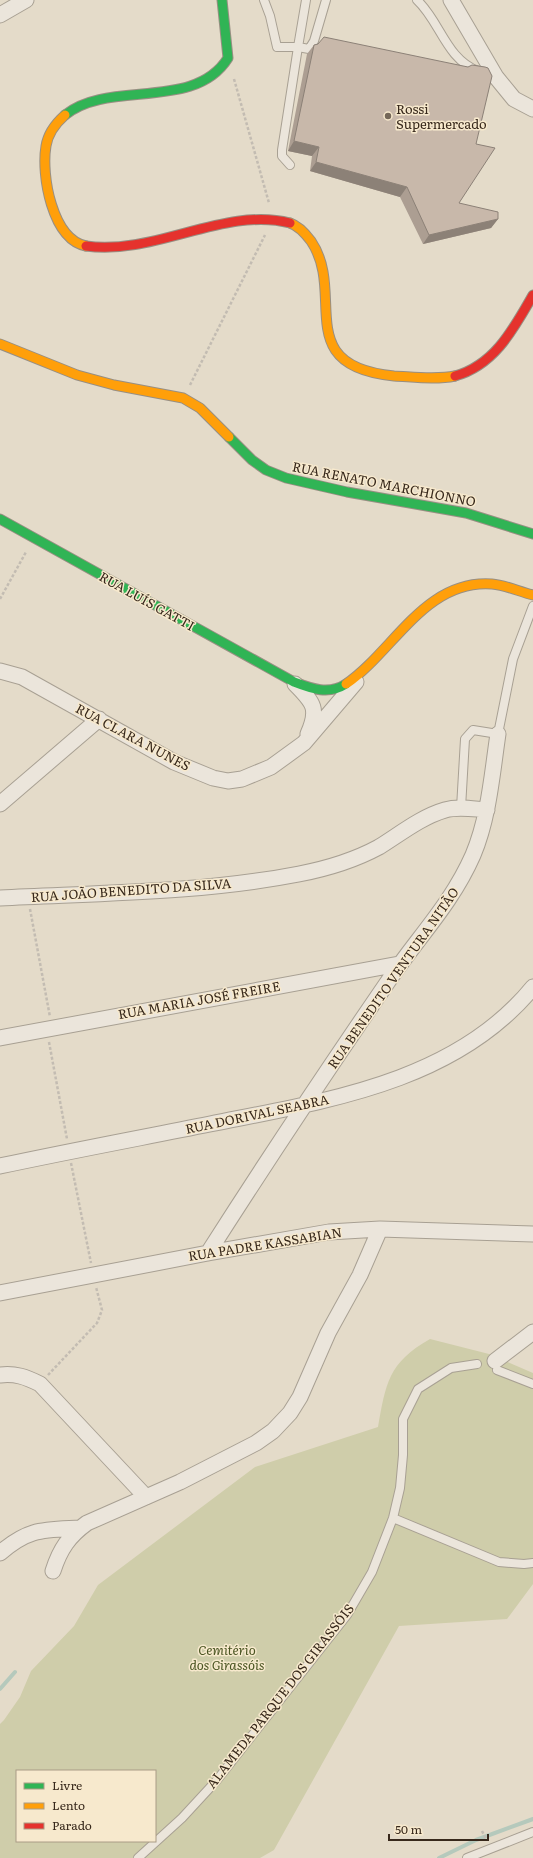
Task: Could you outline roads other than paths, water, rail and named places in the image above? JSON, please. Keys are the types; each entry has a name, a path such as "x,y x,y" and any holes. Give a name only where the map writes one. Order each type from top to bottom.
{"street":[{"path":"0,15 26,0"},
{"path":"222,0 228,58 220,70 209,79 182,87 95,101 71,111 59,121 52,130 46,144 46,180 53,208 60,226 67,236 76,242 91,247 137,245 239,222 273,218 293,224 304,231 315,243 321,257 325,279 328,336 336,350 351,364 364,371 397,376 450,377 470,371 484,362 496,351 514,328 533,295"},
{"path":"451,0 496,77 514,99 533,109"},
{"name":"RUA RENATO MARCHIONNO","path":"0,344 77,375 114,385 184,398 200,408 252,460 266,470 286,478 347,492 466,513 533,533"},
{"name":"RUA LUÍS GATTI","path":"0,520 294,682 314,690 332,690 341,687 369,666 413,617 434,601 454,590 491,584 533,596"},
{"name":"RUA CLARA NUNES","path":"0,671 22,677 174,762 213,778 228,781 242,779 270,767 304,743 369,666"},
{"name":"RUA LUÍS GATTI","path":"294,682 309,698 314,709 312,726 304,743"},
{"path":"0,804 99,720"},
{"name":"RUA BENEDITO VENTURA NITÃO","path":"208,1253 302,1107 399,964 438,916 460,884 473,853 487,810 498,734"},
{"name":"RUA JOÃO BENEDITO DA SILVA","path":"0,898 191,888 300,874 347,861 377,847 434,814 445,810 461,808 487,810"},
{"name":"RUA MARIA JOSÉ FREIRE","path":"0,1038 399,964"},
{"name":"RUA DORIVAL SEABRA","path":"0,1166 302,1107 370,1088 434,1064 480,1038 519,1004 533,987"},
{"path":"53,1571 59,1552 80,1528 109,1512 180,1482 256,1443 273,1431 290,1414 300,1397 328,1333 360,1275 380,1229"},
{"name":"RUA PADRE KASSABIAN","path":"0,1293 208,1253 330,1232 380,1229 533,1234"},
{"path":"496,1365 533,1332"},
{"path":"0,1375 9,1374 25,1376 40,1384 146,1497"},
{"path":"0,1553 22,1536 32,1532 80,1528"}],"lane":[{"path":"264,0 278,47 298,47 309,49 326,0"},
{"path":"290,165 282,156 282,150 306,0"},
{"path":"417,0 459,59 475,70 496,77"},
{"name":"RUA BENEDITO VENTURA NITÃO","path":"498,734 513,659 533,606"},
{"path":"461,808 465,739 473,730 498,734"},
{"name":"ALAMEDA PARQUE DOS GIRASSÓIS","path":"156,1842 182,1818 217,1780 347,1615 372,1572 393,1518 400,1488 403,1455 403,1419 418,1388 451,1368 477,1364"},
{"path":"496,1365 533,1384"},
{"path":"393,1518 499,1562 524,1564 533,1563"},
{"path":"467,1858 533,1832"},
{"name":"ALAMEDA PARQUE DOS GIRASSÓIS","path":"138,1858 156,1842"}],"waterway":[{"path":"0,1689 15,1672"},
{"path":"439,1858 476,1840 533,1819"}],"place":[{"name":"Rossi Supermercado","path":"388,116"}],"park label":[{"name":"Cemitério dos Girassóis","path":"227,1658"}]}
